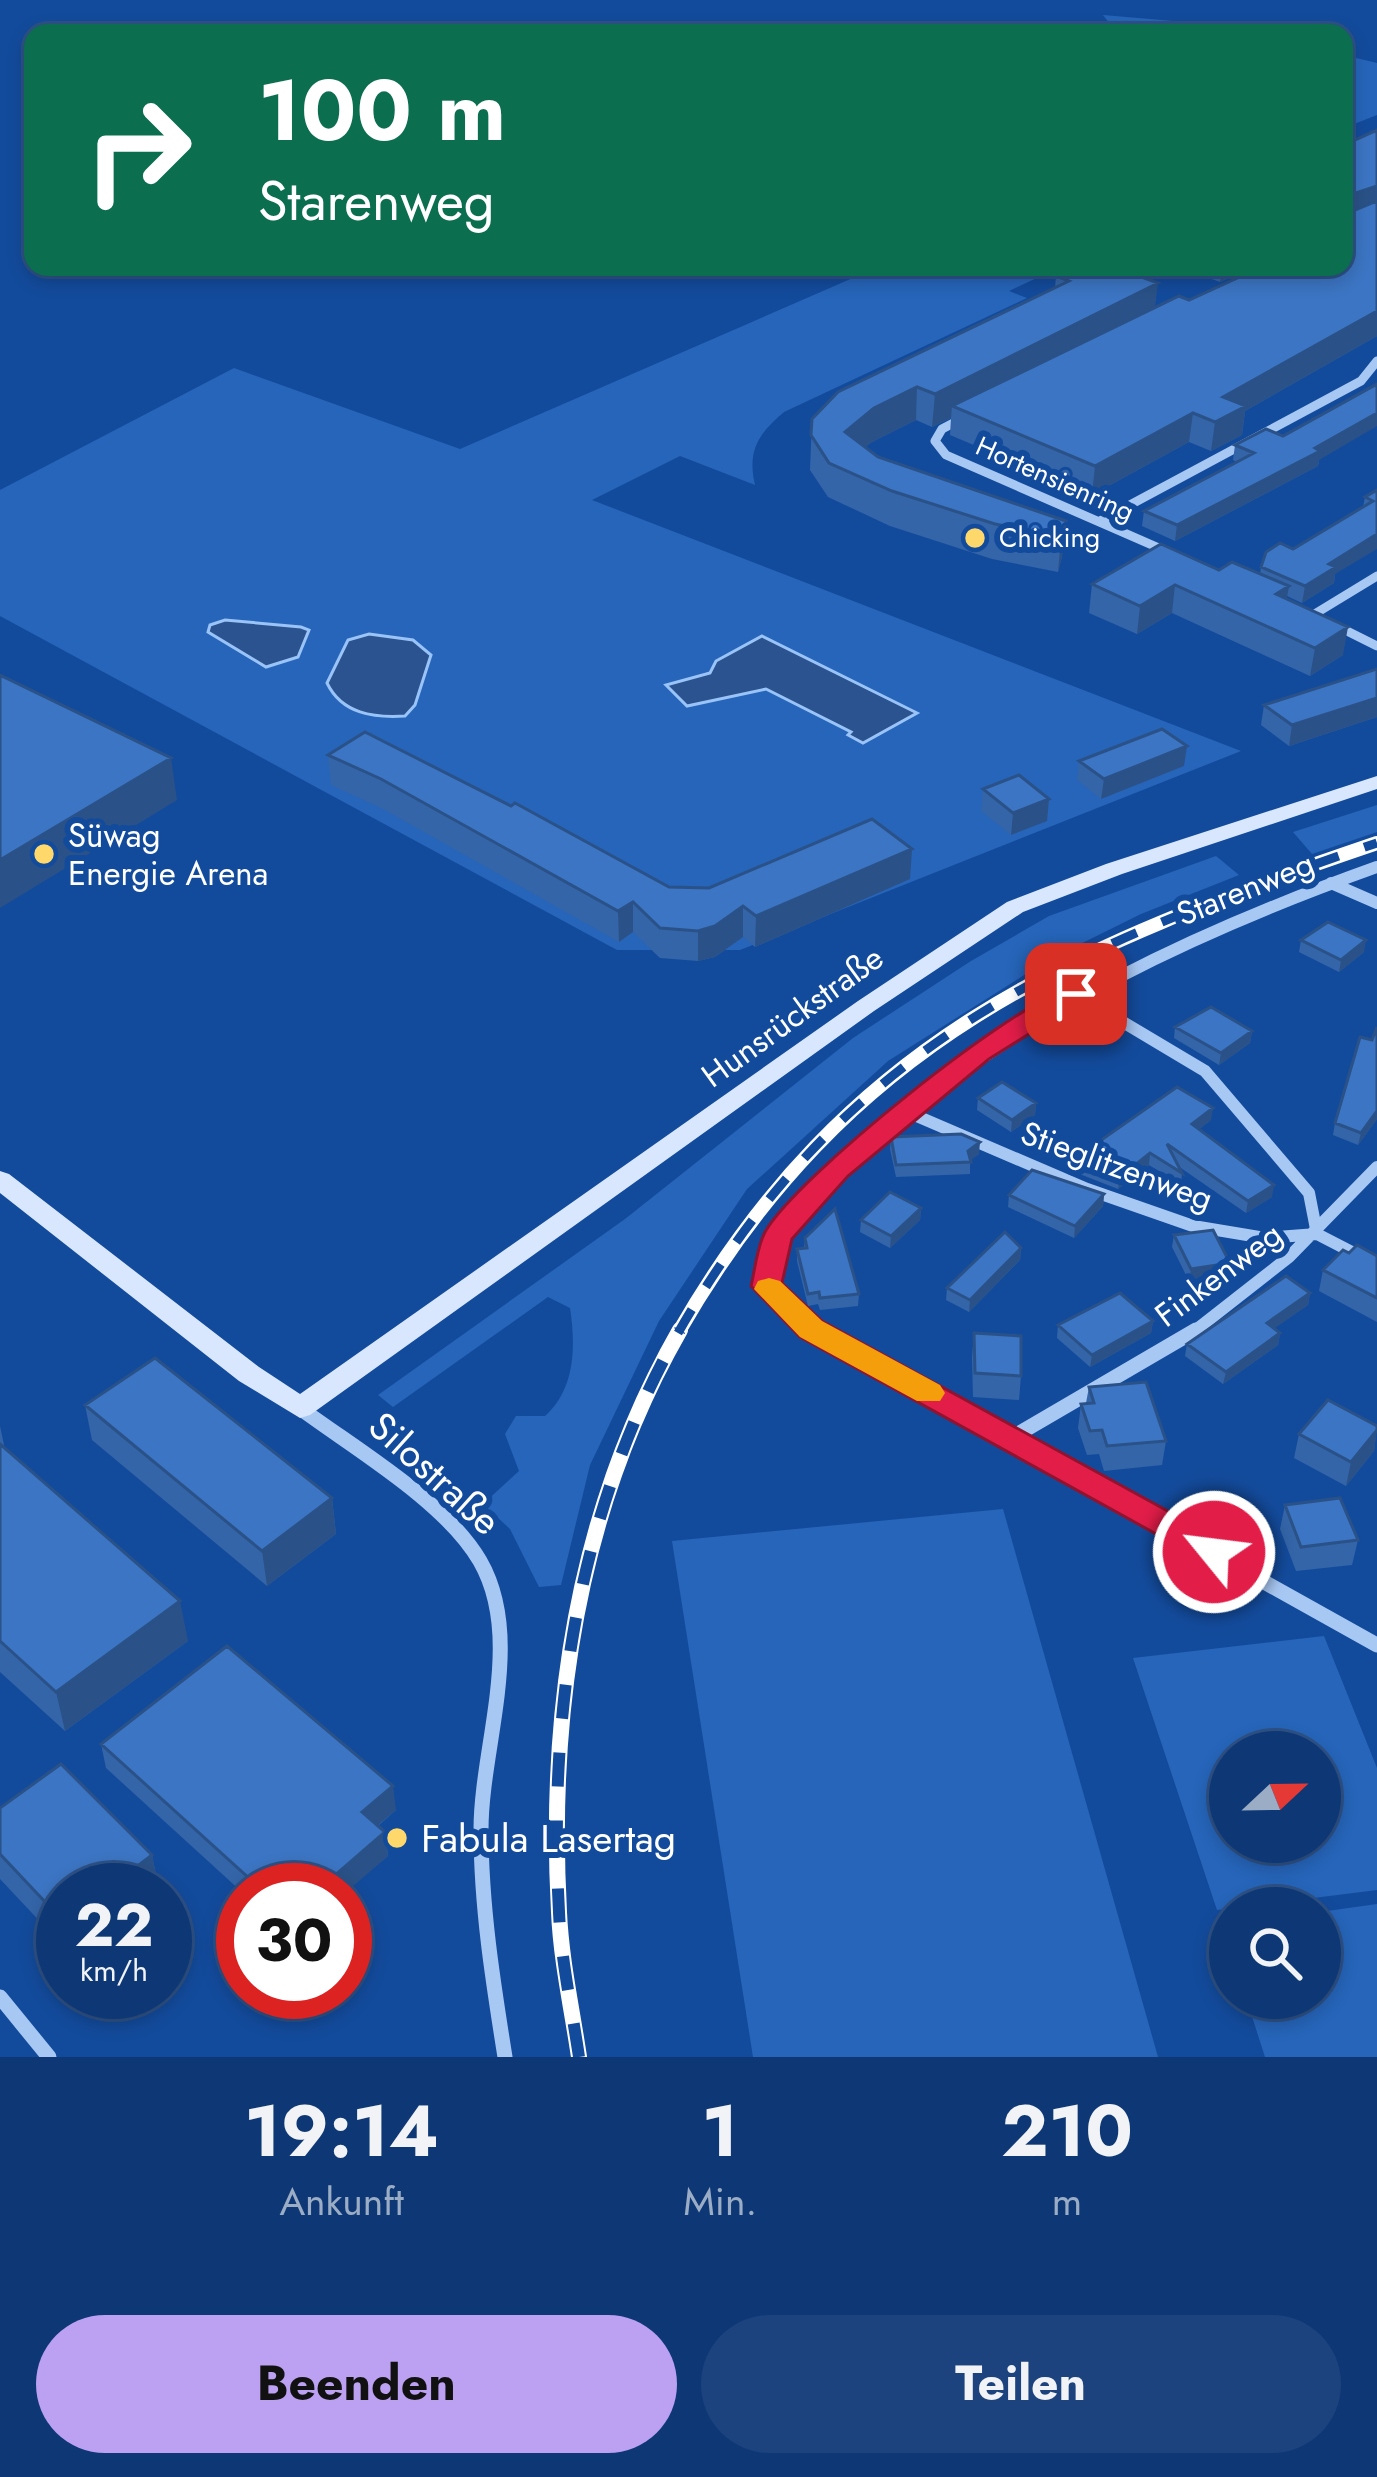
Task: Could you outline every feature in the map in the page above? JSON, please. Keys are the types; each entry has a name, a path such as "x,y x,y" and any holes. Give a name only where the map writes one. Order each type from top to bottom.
{"main road":[{"name":"Hunsrückstraße","path":"299,1408 866,1006 1015,907 1114,868 1377,782"},
{"name":"Silostraße","path":"0,1180 299,1408"}],"street":[{"path":"1100,521 1361,381 1376,363"},
{"name":"Hortensienring","path":"983,408 942,429 935,442 946,454 1174,555"},
{"path":"1313,615 1377,576"},
{"path":"1293,606 1377,646"},
{"name":"Starenweg","path":"1011,1438 811,1329 766,1286 778,1236 838,1169 980,1053 1076,994 1185,940 1377,867"},
{"path":"1331,883 1377,903"},
{"path":"1076,994 1205,1071 1309,1193 1317,1234"},
{"name":"Stieglitzenweg","path":"905,1111 1087,1189 1193,1226 1265,1238 1317,1234 1377,1265"},
{"name":"Finkenweg","path":"1011,1438 1078,1395 1192,1334 1317,1234 1377,1167"},
{"name":"Silostraße","path":"299,1408 452,1530 478,1557 490,1582 497,1614 496,1659 481,1804 488,1941 505,2057"},
{"path":"1011,1438 1377,1645"},
{"path":"0,1997 49,2057"}],"shaded area":[{"path":"1103,15 1209,24 1110,24"},
{"path":"1353,57 1377,63 1377,115 1353,124"},
{"path":"857,276 1041,276 1009,291 1027,298 784,412 757,444 752,462 755,485 680,456 592,500 1241,751 740,950 617,950 0,616 0,490 234,368 460,449"},
{"path":"225,620 309,630 298,657 266,667 208,632 210,625"},
{"path":"369,634 413,640 431,655 415,705 405,716 350,708 327,683 348,640"},
{"path":"762,636 917,713 863,743 848,735 851,732 766,689 687,706 666,685 710,673 716,661"},
{"path":"1377,805 1377,832 1312,854 1293,832"},
{"path":"1216,856 1239,875 1141,914 1048,960 888,1061 747,1189 659,1321 590,1465 561,1585 539,1587 510,1529 483,1504 519,1471 505,1434 516,1416 545,1416 568,1380 573,1352 570,1308 548,1297 393,1407 378,1395 625,1219 853,1038 971,961 1049,916"},
{"path":"1003,1509 1158,2057 753,2057 672,1541"},
{"path":"1324,1636 1377,1768 1377,1890 1341,1894 1341,1887 1209,1887 1133,1658"},
{"path":"1377,1904 1377,2057 1265,2057 1253,2019 1341,2019 1341,1909"}],"building":[{"path":"1377,130 1377,186 1353,194 1353,141"},
{"path":"1377,201 1377,311 1223,397 1246,406 1215,422 1193,413 1095,466 952,406 1179,296 1189,300 1242,276 1353,276 1353,211"},
{"path":"1056,276 1139,276 1158,283 935,394 917,387 874,408 845,432 878,457 1066,521 1061,537 995,524 892,491 829,463 811,435 812,419 838,392 1069,281"},
{"path":"1377,384 1377,413 1315,448 1320,451 1177,525 1144,511 1254,453 1235,445 1266,429 1283,436"},
{"path":"1377,490 1377,534 1329,564 1336,567 1305,586 1261,567 1266,552 1280,543 1293,549 1373,501 1365,497"},
{"path":"1161,544 1219,570 1232,562 1289,586 1276,594 1348,627 1315,648 1175,585 1140,606 1092,584"},
{"path":"1377,669 1377,698 1292,725 1264,705"},
{"path":"0,675 171,758 0,860"},
{"path":"1162,729 1187,746 1104,779 1079,761"},
{"path":"365,732 511,806 515,803 669,887 709,888 872,819 912,849 756,916 743,906 715,926 698,931 660,928 633,902 618,911 381,779 328,755"},
{"path":"1019,775 1049,799 1013,813 983,789"},
{"path":"1328,922 1366,940 1341,960 1301,940"},
{"path":"1211,1007 1252,1031 1221,1053 1175,1027"},
{"path":"1377,1027 1377,1111 1361,1133 1335,1123 1360,1037 1372,1040"},
{"path":"1002,1082 1036,1103 1012,1120 978,1098"},
{"path":"1177,1087 1213,1108 1192,1124 1274,1185 1248,1201 1167,1144 1182,1173 1150,1153 1120,1177 1074,1159"},
{"path":"961,1134 980,1142 968,1151 971,1162 896,1165 891,1137"},
{"path":"1032,1170 1104,1194 1075,1226 1009,1195"},
{"path":"890,1192 921,1208 891,1236 861,1220"},
{"path":"835,1209 859,1294 820,1298 819,1292 808,1294 797,1249 807,1248 805,1238"},
{"path":"1213,1230 1230,1263 1191,1269 1174,1235"},
{"path":"1005,1232 1021,1248 970,1300 947,1288"},
{"path":"1357,1245 1377,1256 1377,1298 1323,1270 1343,1250 1349,1253"},
{"path":"1286,1276 1310,1293 1267,1323 1280,1333 1226,1372 1187,1344"},
{"path":"1120,1293 1153,1321 1092,1355 1058,1325"},
{"path":"974,1333 1021,1336 1021,1376 975,1373"},
{"path":"155,1358 332,1498 262,1551 85,1405"},
{"path":"1146,1382 1166,1441 1107,1446 1102,1430 1090,1431 1081,1404 1094,1403 1089,1387"},
{"path":"1328,1400 1377,1426 1351,1462 1299,1434"},
{"path":"0,1444 180,1601 56,1692 0,1641"},
{"path":"1340,1498 1358,1540 1301,1547 1285,1505"},
{"path":"227,1646 393,1786 362,1812 385,1832 349,1863 232,1863 101,1744"},
{"path":"61,1764 152,1855 141,1863 36,1863 36,1892 0,1854 0,1808"}],"railway":[{"path":"678,1333 744,1232 815,1147 892,1076 976,1016 1065,966 1162,922 1377,843"},
{"path":"579,2057 559,1912 559,1761 566,1686 594,1539 645,1398 680,1330"}],"slow traffic":[{"path":"769,1289 811,1329 929,1393"}],"place":[{"name":"Chicking","path":"975,538"},
{"name":"Süwag Energie Arena","path":"44,854"},
{"name":"Fabula Lasertag","path":"397,1838"}],"route":[{"path":"1076,994 980,1053 838,1169 778,1236 766,1286 811,1329 1214,1552"}]}
